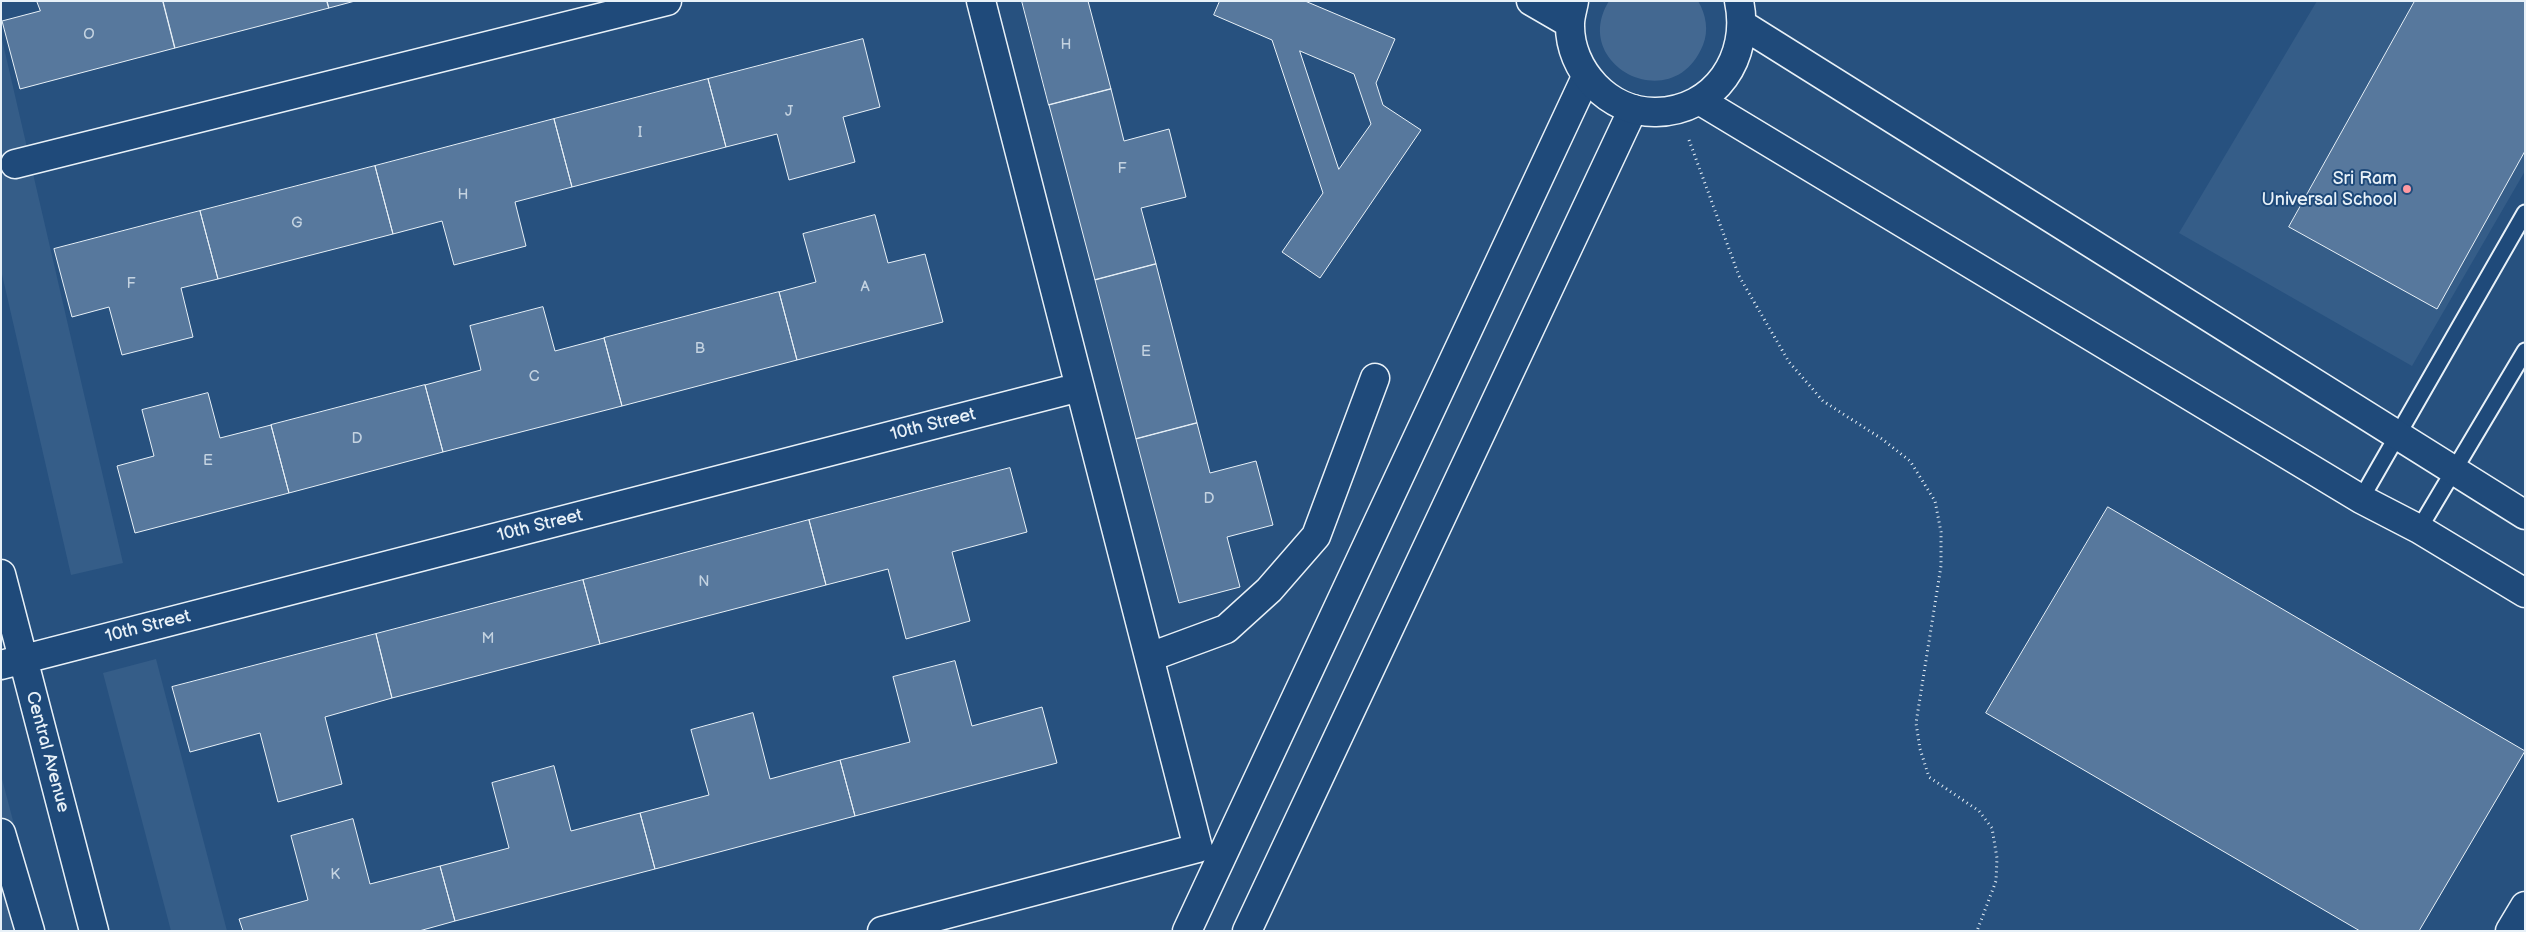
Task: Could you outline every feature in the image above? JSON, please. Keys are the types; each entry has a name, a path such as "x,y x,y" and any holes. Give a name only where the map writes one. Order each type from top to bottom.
{"street":[{"path":"15,164 667,1"},
{"path":"882,931 1198,848 981,1"},
{"path":"1531,1 1572,12 1573,51 1586,77 1607,97 1633,109 1655,112 1689,105 1723,81 1738,54 1741,13 2398,437 2525,515"},
{"path":"1187,931 1586,77"},
{"path":"1689,105 2361,499 2419,530 2525,592"},
{"path":"1247,931 1633,109"},
{"path":"1150,657 1226,629 1269,590 1316,536 1375,378"},
{"name":"10th Street","path":"12,662 1080,387"},
{"name":"Central Avenue","path":"1,574 12,662 94,931"},
{"path":"1,833 30,931"},
{"path":"2510,931 2525,906"}],"lane":[{"path":"2361,499 2525,213"},
{"path":"2419,530 2525,351"}],"path":[{"path":"1689,105 1739,276 1789,362 1823,401 1882,439 1910,461 1935,501 1941,532 1941,566 1916,722 1920,749 1929,777 1979,811 1992,828 1997,858 1996,881 1977,931"}],"shaded area":[{"path":"1609,1 1698,1 1706,23 1703,45 1689,67 1670,78 1650,80 1630,75 1613,63 1603,45 1600,24"},
{"path":"2317,1 2525,1 2525,171 2412,366 2179,233"},
{"path":"1,35 123,563 71,575 1,270"},
{"path":"156,659 227,931 171,931 103,673"},
{"path":"1,775 42,931 1,931"}],"building":[{"path":"37,1 163,1 175,48 20,89 2,21 40,11"},
{"path":"163,1 327,1 329,8 175,48"},
{"path":"327,1 355,1 329,8"},
{"path":"1022,1 1088,1 1111,89 1049,105"},
{"path":"1220,1 1305,1 1395,39 1376,83 1383,105 1421,130 1320,278 1282,252 1323,193 1272,40 1214,15","holes":["1300,51 1354,74 1371,124 1339,169"]},
{"name":"Sri Ram Universal School","path":"2415,1 2525,1 2525,151 2437,309 2289,227"},
{"path":"863,39 880,107 843,117 855,162 789,180 777,134 726,147 708,79"},
{"path":"708,79 726,147 572,187 554,119"},
{"path":"1111,89 1124,141 1169,129 1186,197 1141,208 1156,264 1095,280 1049,105"},
{"path":"554,119 572,187 515,202 526,246 454,265 442,221 393,234 375,166"},
{"path":"375,166 393,234 218,279 200,211"},
{"path":"200,211 218,279 181,288 193,337 122,355 109,307 72,317 54,249"},
{"path":"875,215 888,263 925,254 943,322 797,360 779,292 816,282 803,234"},
{"path":"1156,264 1197,423 1136,439 1095,280"},
{"path":"779,292 797,360 622,406 604,338"},
{"path":"543,307 555,351 604,338 622,406 443,452 425,385 481,370 470,326"},
{"path":"425,385 443,452 289,493 271,425"},
{"path":"208,393 220,438 271,425 289,493 135,533 117,466 154,456 142,410"},
{"path":"1197,423 1210,473 1256,461 1273,525 1227,537 1240,587 1179,603 1136,439"},
{"path":"1010,468 1027,532 952,552 970,621 906,639 888,569 826,585 809,520"},
{"path":"2108,507 2525,751 2419,931 2360,931 1986,713"},
{"path":"809,520 826,585 600,644 583,580"},
{"path":"583,580 600,644 392,698 376,634"},
{"path":"376,634 392,698 325,717 342,784 278,802 260,733 190,752 172,687"},
{"path":"955,661 972,726 1042,707 1057,763 855,816 840,760 910,742 893,677"},
{"path":"753,713 770,779 840,760 855,816 655,869 640,813 709,795 691,730"},
{"path":"554,766 571,831 640,813 655,869 455,921 440,866 509,848 492,783"},
{"path":"353,819 370,884 440,866 455,921 419,931 243,931 239,919 308,900 291,836"}],"place":[{"name":"Sri Ram Universal School","path":"2407,189"}]}
